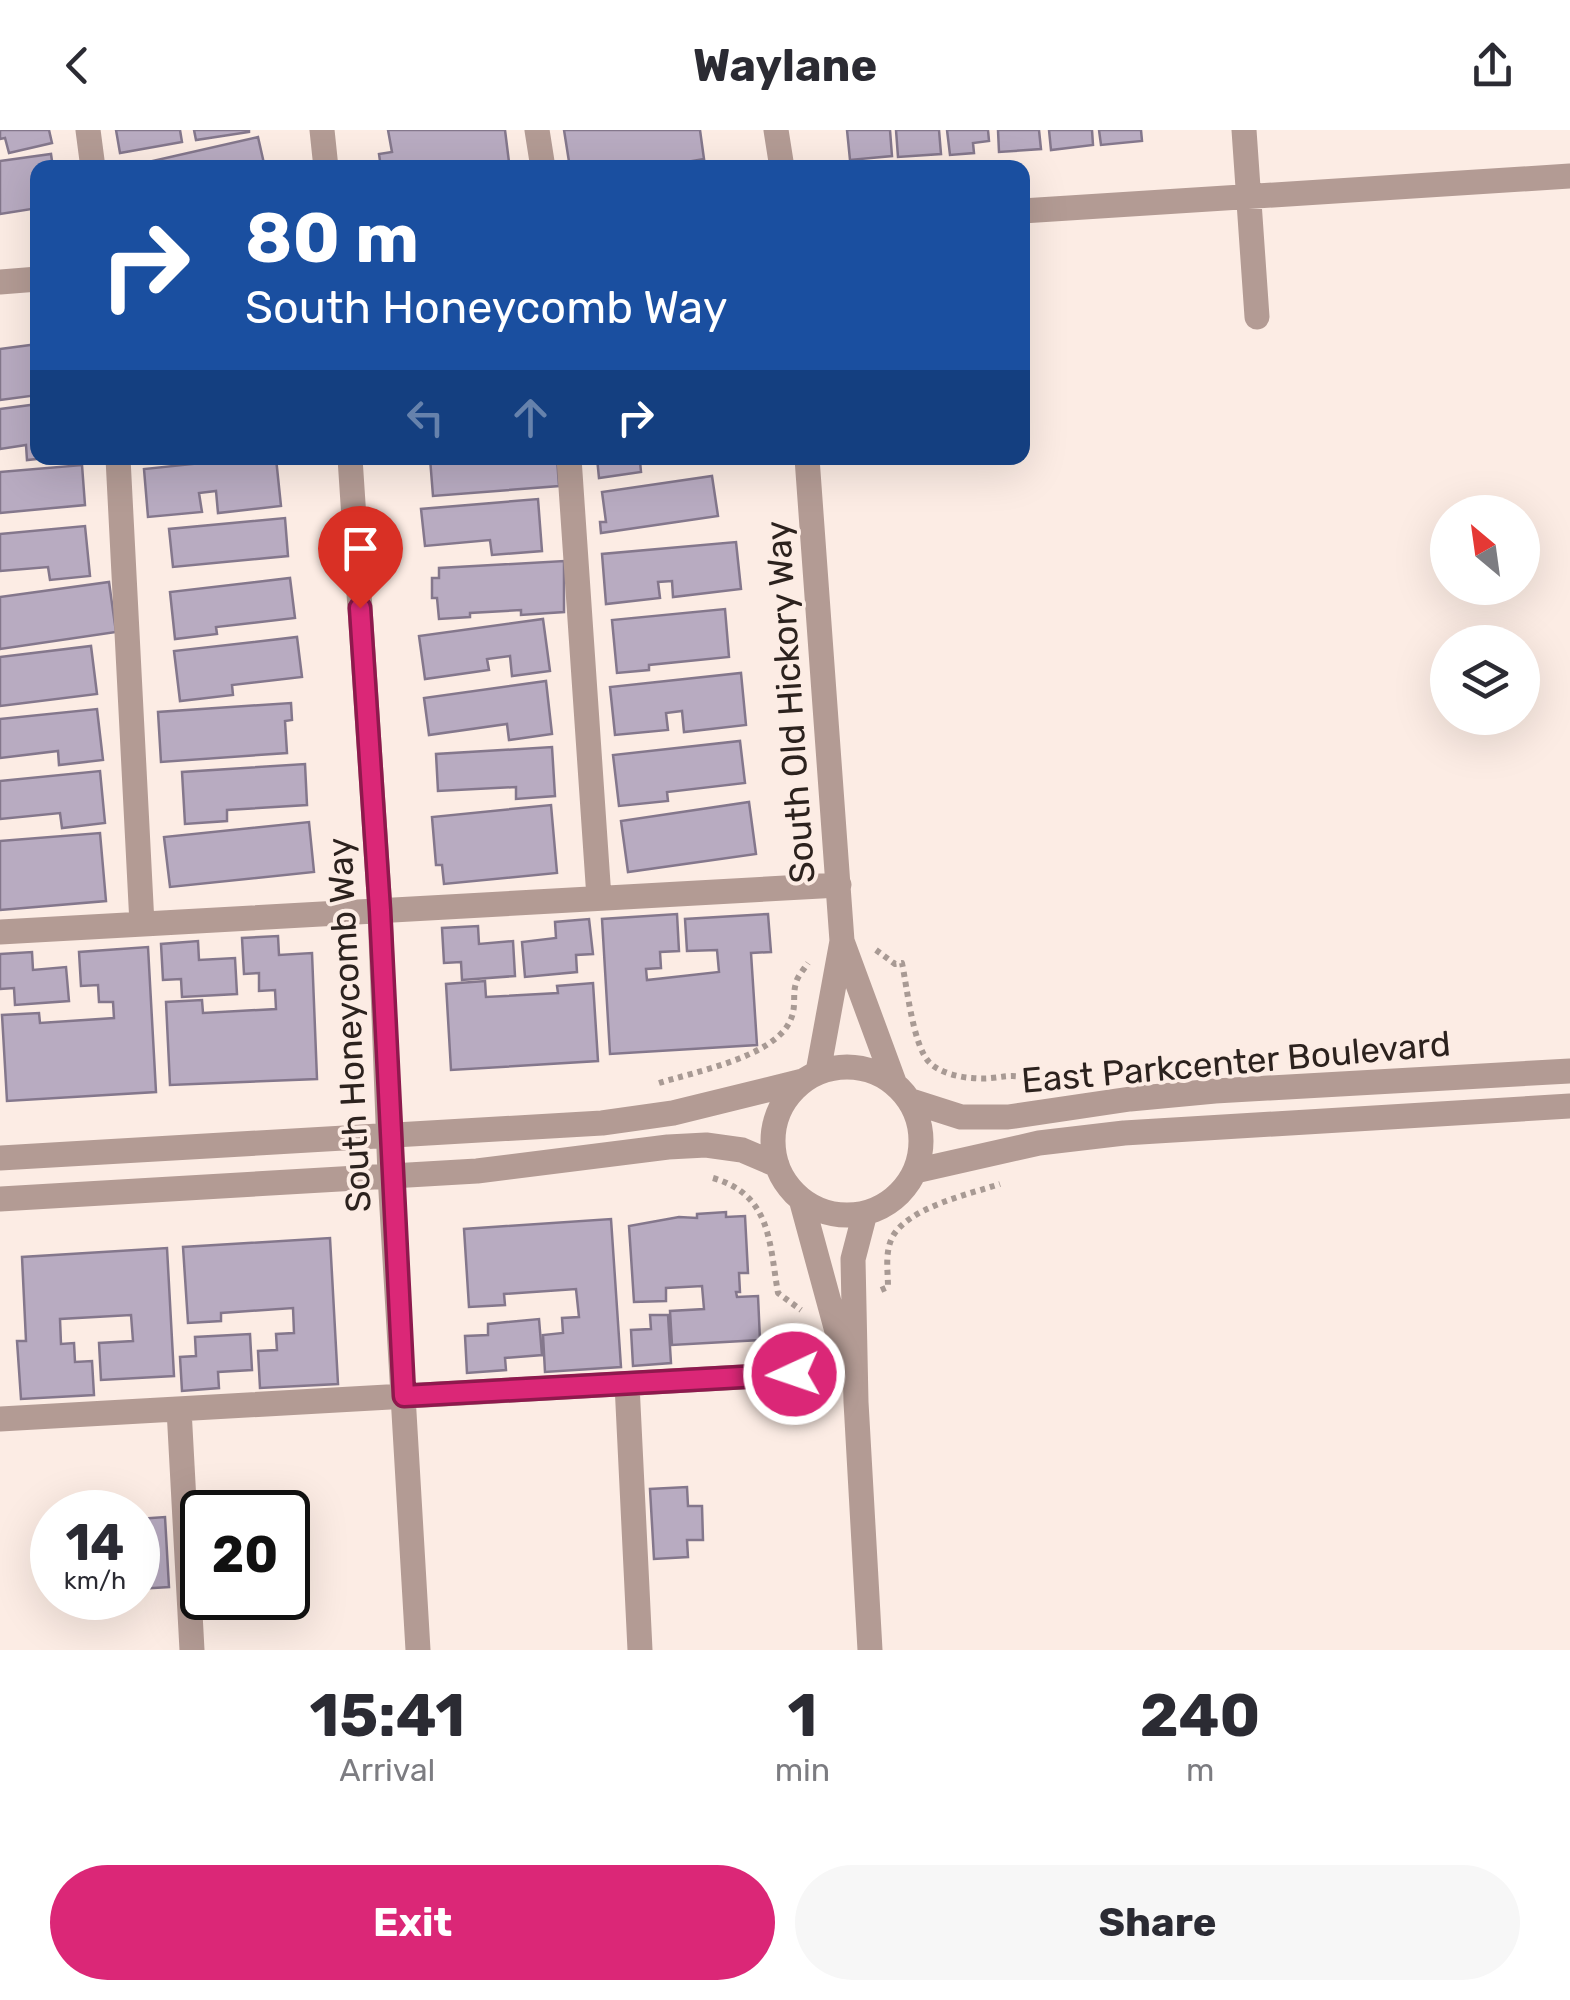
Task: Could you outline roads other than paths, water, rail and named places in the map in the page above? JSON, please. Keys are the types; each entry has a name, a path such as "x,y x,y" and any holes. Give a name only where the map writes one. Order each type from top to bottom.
{"street":[{"path":"88,130 92,160"},
{"path":"322,130 325,160"},
{"path":"537,130 542,160"},
{"path":"776,130 781,160"},
{"path":"1244,130 1257,317"},
{"path":"1030,210 1570,176"},
{"path":"0,282 30,279"},
{"path":"118,465 142,924"},
{"name":"South Honeycomb Way","path":"350,465 380,910 390,1175 418,1650"},
{"path":"569,465 599,898"},
{"name":"South Old Hickory Way","path":"809,465 842,941 811,1076"},
{"path":"0,932 839,885"},
{"name":"South Old Hickory Way","path":"842,941 902,1091"},
{"path":"0,1158 602,1123 673,1113 811,1076 857,1066 876,1072 902,1091 921,1136 916,1171 894,1198 865,1213 842,1216 801,1199 785,1182 776,1165 774,1126 781,1107 811,1076"},
{"name":"East Parkcenter Boulevard","path":"902,1091 961,1116 1008,1117 1215,1091 1570,1071"},
{"name":"East Parkcenter Boulevard","path":"916,1171 1039,1143 1124,1133 1570,1106"},
{"path":"0,1199 477,1171 706,1145 742,1150 776,1165"},
{"path":"801,1199 856,1402"},
{"path":"865,1213 853,1258 856,1402 870,1650"},
{"path":"0,1419 848,1372"},
{"path":"627,1384 640,1650"},
{"path":"179,1409 192,1650"}]}
